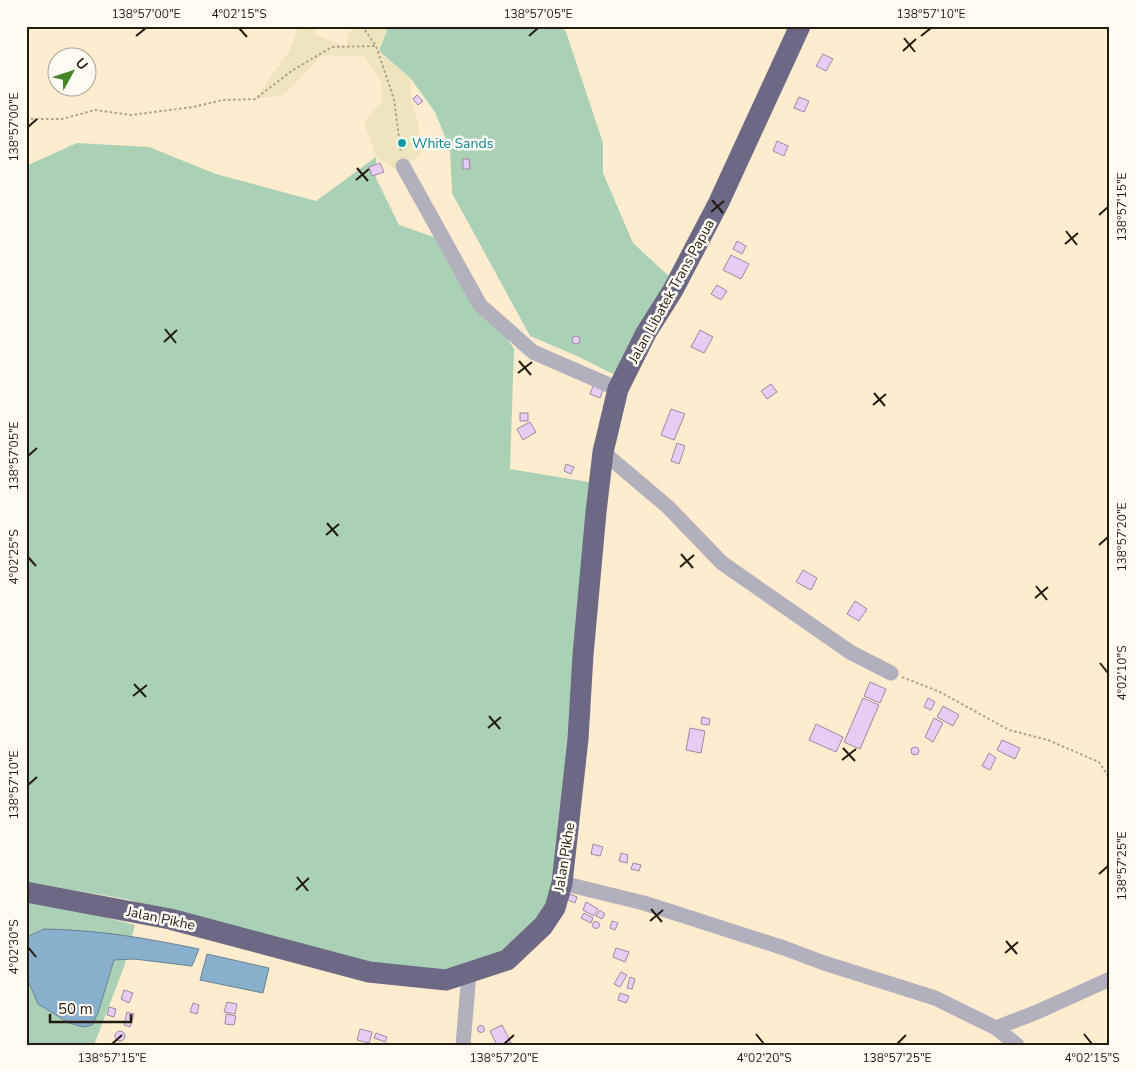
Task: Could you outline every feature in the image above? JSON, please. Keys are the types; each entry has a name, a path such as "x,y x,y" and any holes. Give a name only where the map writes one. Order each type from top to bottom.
{"highway":[{"name":"Jalan Libatek Trans Papua","path":"603,452 618,389 646,333 673,290 719,202 800,26"},
{"name":"Jalan Pikhe","path":"26,892 170,919 369,972 446,980 507,960 543,926 555,908 562,883 578,739 588,598 603,452"}],"street":[{"path":"402,166 480,305 533,352 618,389"},
{"path":"603,452 668,507 722,563 850,652 891,673"},
{"path":"562,883 644,903 935,998 996,1028 1017,1045"},
{"path":"463,1045 469,973"},
{"path":"996,1028 1110,979"}],"path":[{"path":"362,26 376,46 394,99 402,166"},
{"path":"26,119 62,119 95,110 131,115 193,107 223,100 254,99 293,70 332,48 376,46"},
{"path":"891,673 940,692 1009,730 1048,740 1099,762 1110,779"}],"green space":[{"path":"388,26 560,26 566,32 603,143 603,173 633,243 672,279 615,375 530,336 452,193 450,149 435,112 411,79 379,51"},
{"path":"77,143 149,147 216,174 316,201 376,157 376,178 399,225 445,241 514,349 510,469 595,483 559,879 546,917 513,951 452,971 418,973 239,931 126,899 26,882 26,166"},
{"path":"26,898 135,925 124,967 94,1045 26,1045"}],"sand":[{"path":"299,26 317,26 313,34 347,47 348,33 352,30 367,26 388,28 379,51 411,79 411,99 423,152 400,172 376,157 364,122 382,101 381,82 365,57 322,55 284,95 255,99 290,50"}],"water":[{"path":"44,929 122,935 199,949 192,966 134,959 114,960 98,1013 92,1025 83,1027 69,1023 38,1004 26,976 26,941 29,936"},
{"path":"207,954 269,968 263,993 200,980"}],"building":[{"path":"823,54 833,59 826,71 816,66"},
{"path":"417,95 423,101 418,105 413,99"},
{"path":"799,97 809,101 804,112 794,108"},
{"path":"777,141 788,146 784,156 773,151"},
{"path":"463,159 469,159 470,169 463,169"},
{"path":"380,163 384,172 372,176 369,167"},
{"path":"737,241 746,246 742,254 733,249"},
{"path":"731,255 749,264 741,279 723,270"},
{"path":"717,285 727,291 721,300 711,294"},
{"path":"700,330 713,337 704,353 691,347"},
{"path":"576,336 580,340 576,344 572,340"},
{"path":"594,384 604,387 600,398 590,394"},
{"path":"771,384 777,392 767,399 761,391"},
{"path":"671,409 685,414 674,440 661,435"},
{"path":"520,413 528,413 528,421 520,421"},
{"path":"530,422 536,432 523,440 517,429"},
{"path":"677,443 685,446 679,464 671,461"},
{"path":"566,464 574,467 571,474 564,471"},
{"path":"803,570 817,578 811,590 796,582"},
{"path":"855,601 867,609 859,621 847,614"},
{"path":"870,682 886,689 880,703 864,696"},
{"path":"863,698 879,705 860,749 844,742"},
{"path":"928,698 935,702 931,710 924,707"},
{"path":"943,706 959,715 953,726 937,717"},
{"path":"702,717 710,719 709,725 701,724"},
{"path":"934,718 943,723 933,742 925,737"},
{"path":"816,724 843,737 836,752 809,740"},
{"path":"690,728 705,731 701,753 686,750"},
{"path":"1002,740 1020,748 1015,759 997,750"},
{"path":"915,747 919,751 915,755 911,751"},
{"path":"989,753 996,758 990,770 982,766"},
{"path":"593,844 603,847 600,856 591,854"},
{"path":"621,853 628,855 627,863 619,861"},
{"path":"633,863 641,865 639,871 631,869"},
{"path":"570,894 577,897 575,903 568,900"},
{"path":"586,902 598,909 594,916 583,910"},
{"path":"600,910 605,914 602,919 596,916"},
{"path":"584,913 593,918 591,923 581,918"},
{"path":"596,921 600,925 596,929 592,925"},
{"path":"612,921 618,923 615,930 610,928"},
{"path":"616,948 629,952 625,962 613,957"},
{"path":"621,972 627,975 620,987 614,984"},
{"path":"630,977 635,979 632,989 627,988"},
{"path":"124,990 133,993 129,1003 121,999"},
{"path":"620,993 629,996 626,1003 618,1000"},
{"path":"227,1002 237,1004 235,1014 224,1012"},
{"path":"193,1003 199,1005 197,1014 190,1012"},
{"path":"109,1007 116,1009 114,1017 107,1015"},
{"path":"127,1012 134,1014 130,1027 124,1025"},
{"path":"226,1014 236,1016 234,1025 225,1024"},
{"path":"481,1025 485,1029 481,1033 477,1029"},
{"path":"502,1025 512,1045 497,1045 490,1031"},
{"path":"360,1029 372,1032 369,1043 357,1040"},
{"path":"118,1031 122,1031 125,1036 124,1040 118,1041 115,1038 115,1034"},
{"path":"376,1033 387,1037 385,1042 374,1038"}],"place":[{"name":"White Sands","path":"402,143"}]}
